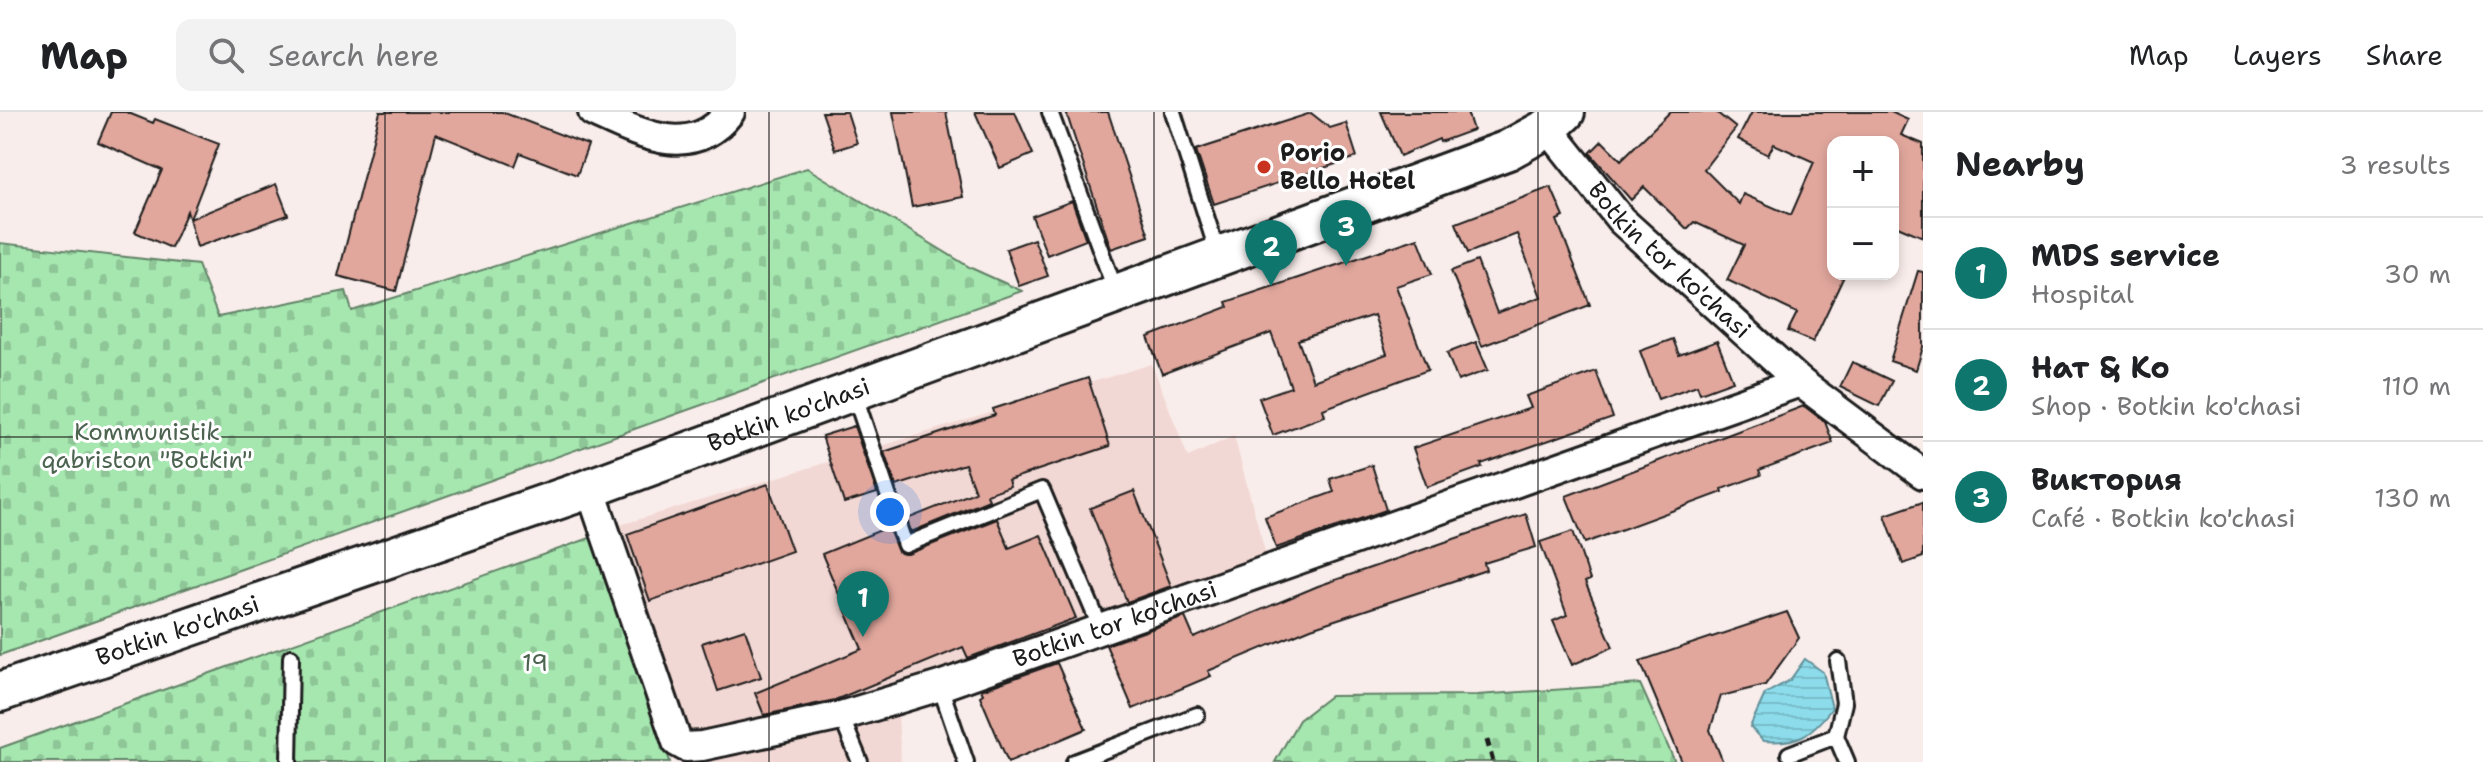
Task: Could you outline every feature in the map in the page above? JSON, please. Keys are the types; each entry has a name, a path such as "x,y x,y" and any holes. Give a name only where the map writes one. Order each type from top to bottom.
{"street":[{"path":"593,112 656,140 688,139 720,125 730,112"},
{"name":"Botkin ko'chasi","path":"0,692 590,488 854,393 1508,150 1557,120"},
{"name":"Botkin tor ko'chasi","path":"1557,120 1621,220 1800,382 1923,474"},
{"name":"Botkin tor ko'chasi","path":"590,488 677,742 686,747 702,746 841,716 940,686 1800,382"}],"lane":[{"path":"1050,112 1117,295"},
{"path":"1173,112 1219,257"},
{"path":"854,393 905,545 1042,490 1101,629"},
{"path":"289,762 291,657"},
{"path":"1838,661 1844,703 1836,736 1847,762"},
{"path":"940,686 966,762"},
{"path":"1074,762 1197,715"},
{"path":"841,716 860,762"},
{"path":"1789,754 1836,736"}],"path":[{"path":"1487,740 1493,762"}],"shaded area":[{"path":"1152,364 1188,457 1234,436 1267,559 898,715 901,762 678,762 677,742 610,528"}],"green space":[{"name":"Kommunistik qabriston \"Botkin\"","path":"807,168 971,268 1022,291 0,655 0,243 198,265 218,317 346,291 352,311"},
{"name":"19","path":"601,534 670,762 0,762 0,748"},
{"path":"1640,684 1675,762 1275,762 1299,720 1330,696 1477,695"}],"water":[{"path":"1805,659 1823,672 1832,708 1803,736 1786,741 1763,741 1750,727 1765,694 1790,680"}],"building":[{"path":"111,112 126,112 153,123 155,119 219,144 190,219 276,184 288,215 197,247 187,211 171,248 135,232 162,170 98,142"},
{"path":"380,112 502,112 588,145 577,175 520,153 515,166 436,134 396,291 338,276"},
{"path":"822,112 847,112 857,143 835,150"},
{"path":"893,112 946,112 963,197 912,207"},
{"path":"975,112 1015,112 1033,154 1000,168"},
{"path":"1066,112 1108,112 1149,236 1111,249"},
{"path":"1381,112 1467,112 1473,130 1440,142 1439,139 1400,156"},
{"path":"1670,112 1716,112 1736,128 1704,169 1739,204 1743,194 1791,215 1814,162 1774,144 1768,155 1738,139 1752,112 1891,112 1908,120 1901,135 1923,144 1923,237 1899,227 1899,136 1827,136 1827,280 1842,280 1813,342 1788,331 1797,313 1727,280 1744,245 1694,222 1687,229 1644,187 1631,200 1590,153 1602,141 1621,160"},
{"name":"Porio Bello Hotel","path":"1311,113 1330,128 1346,123 1357,157 1214,204 1196,150"},
{"path":"1551,187 1564,217 1557,220 1590,305 1482,346 1451,271 1477,261 1497,313 1541,297 1517,234 1468,253 1456,223"},
{"path":"1072,201 1086,240 1047,255 1032,216"},
{"path":"1418,238 1432,274 1396,286 1428,370 1323,409 1325,416 1273,435 1259,398 1291,387 1271,333 1162,374 1148,337 1228,307 1226,302","holes":["1374,315 1387,354 1313,381 1298,340"]},
{"path":"1034,239 1048,276 1019,286 1006,249"},
{"path":"1918,271 1923,272 1923,347 1916,370 1890,361"},
{"path":"1673,339 1679,355 1717,341 1733,381 1700,393 1697,385 1658,399 1640,351"},
{"path":"1476,342 1488,370 1458,381 1447,353"},
{"path":"1852,362 1892,381 1879,406 1840,387"},
{"path":"1596,371 1613,418 1481,464 1482,467 1427,487 1413,448 1531,408 1526,396"},
{"path":"1088,378 1110,446 1008,480 1010,486 987,494 989,500 911,532 907,519 975,492 965,464 896,486 884,452 995,415 993,409"},
{"path":"1804,406 1825,422 1833,443 1759,470 1761,475 1722,489 1723,492 1585,543 1566,496"},
{"path":"854,426 877,493 844,503 822,436"},
{"path":"1372,465 1386,510 1276,548 1265,517 1334,492 1330,479"},
{"path":"768,484 792,551 650,601 627,534"},
{"path":"1134,491 1171,586 1127,602 1090,508"},
{"path":"1923,502 1923,557 1903,564 1885,515"},
{"path":"1526,514 1536,547 1484,563 1486,570 1311,628 1208,671 1211,676 1133,709 1106,645 1185,617 1194,638 1318,586"},
{"path":"997,519 1009,548 1041,535 1076,618 968,658 963,647 835,700 764,715 755,693 862,649 822,554 888,527 898,552 908,554"},
{"path":"1573,531 1590,580 1585,582 1613,647 1572,665 1553,621 1567,615 1540,542"},
{"path":"1787,612 1799,638 1765,685 1721,696 1710,730 1723,762 1682,762 1640,661"},
{"path":"745,629 761,677 718,691 702,643"},
{"path":"1057,663 1086,729 1008,762 980,696 983,694 981,690"}],"place":[{"name":"Porio Bello Hotel","path":"1264,167"},
{"name":"Виктория","path":"1346,266"},
{"name":"Нат & Ко","path":"1271,286"},
{"name":"MDS service","path":"863,637"}]}
